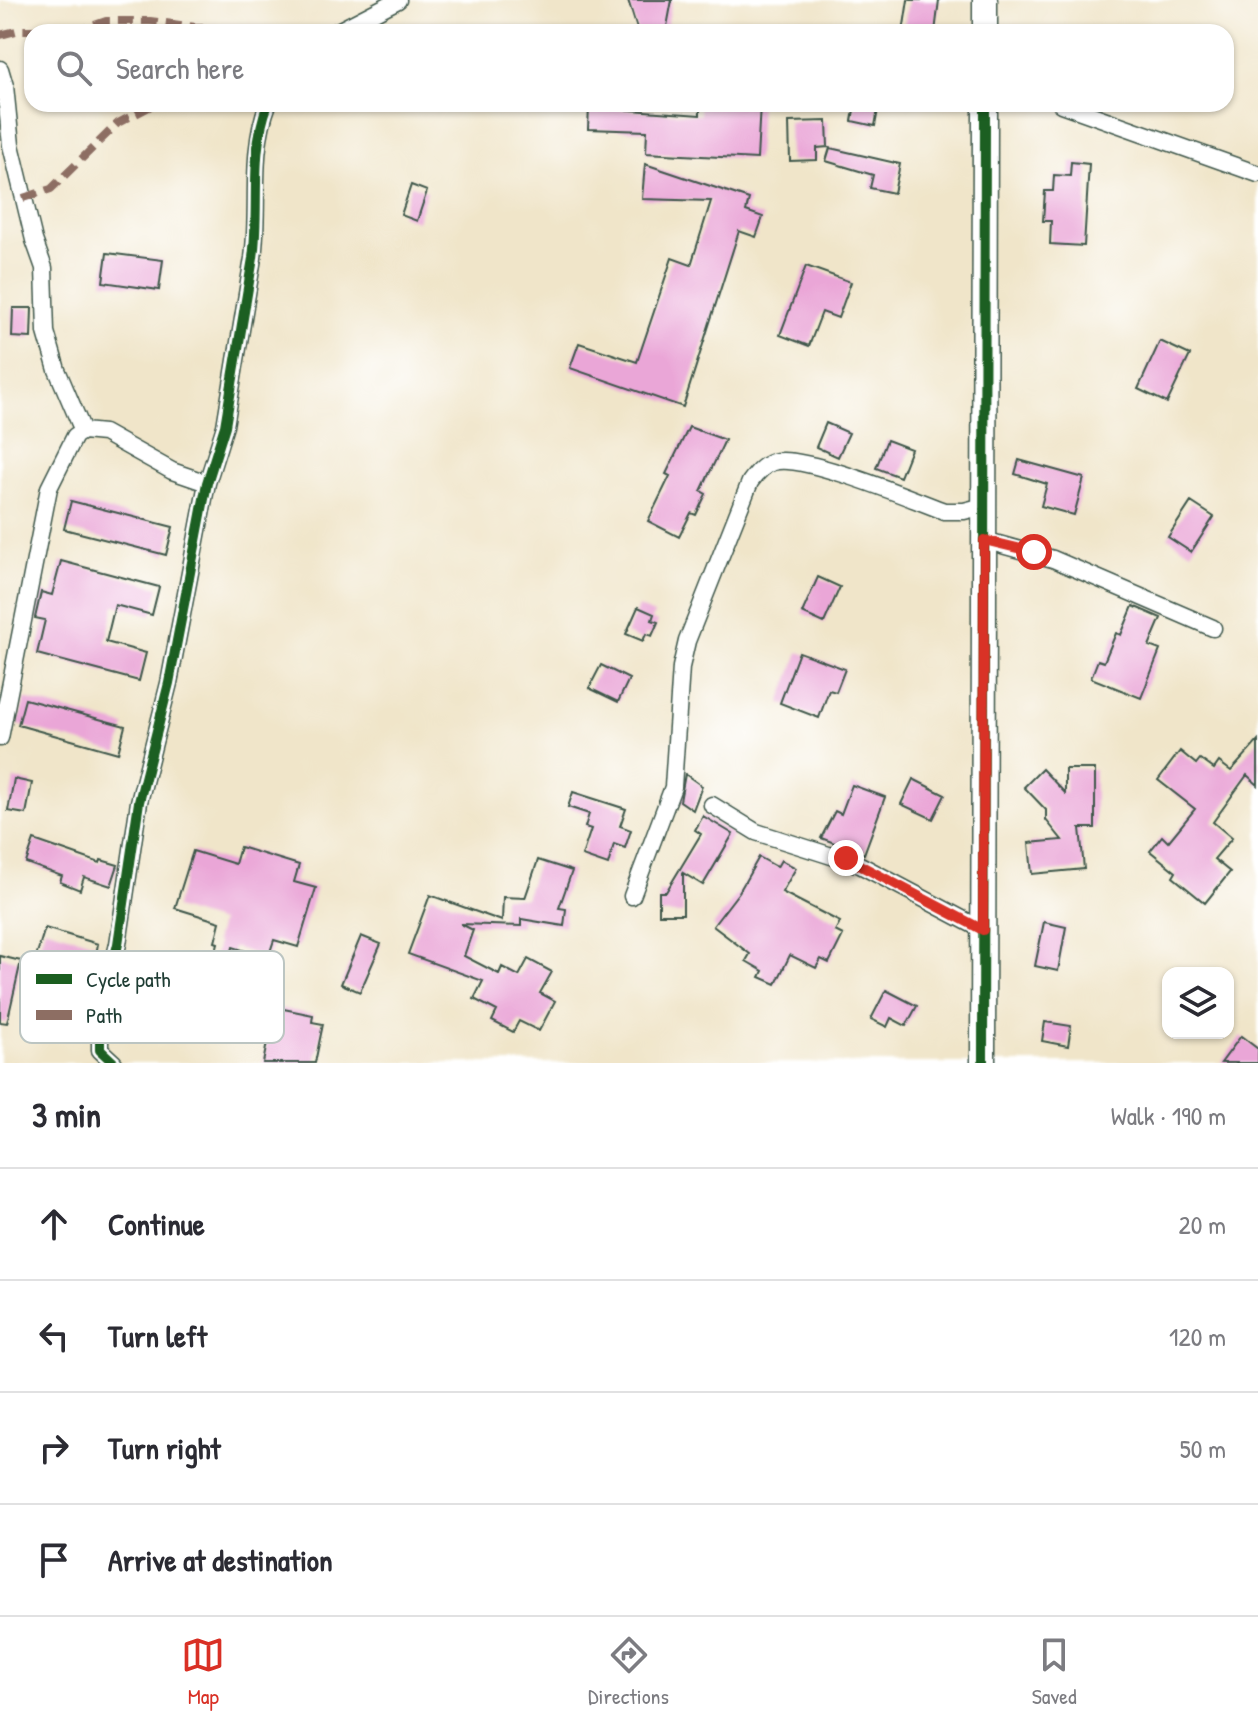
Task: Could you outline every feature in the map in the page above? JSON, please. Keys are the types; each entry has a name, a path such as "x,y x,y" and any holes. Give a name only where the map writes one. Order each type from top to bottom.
{"street":[{"path":"352,24 398,0"},
{"path":"985,0 985,24"},
{"path":"0,69 5,86 11,145 34,240 44,268 46,332 57,370 83,431"},
{"path":"116,951 139,802 169,683 207,483 225,426 253,258 257,213 256,156 265,112"},
{"path":"983,1063 985,112"},
{"path":"1084,112 1258,174"},
{"path":"0,738 49,488 75,436 83,431 104,433 172,471 207,483"},
{"path":"632,896 673,787 681,667 687,641 750,482 756,474 771,462 814,465 944,511 964,511 984,506"},
{"path":"984,540 1053,559 1213,628"},
{"path":"712,805 756,832 860,865 983,930"},
{"path":"100,1043 100,1050 114,1063"}],"building":[{"path":"628,0 672,0 668,24 636,24"},
{"path":"908,0 939,0 936,24 904,24"},
{"path":"589,112 700,115 700,112 760,112 757,159 646,153 647,131 588,129"},
{"path":"854,112 878,112 875,126 852,121"},
{"path":"827,121 828,147 817,148 817,160 790,161 789,122"},
{"path":"830,148 900,164 894,193 870,188 873,175 826,161"},
{"path":"1071,162 1089,164 1084,246 1050,244 1051,221 1043,221 1045,191 1053,191 1054,175 1070,176"},
{"path":"645,164 749,199 746,211 763,217 756,237 739,231 683,407 570,368 579,343 637,362 672,258 691,265 711,201 642,199"},
{"path":"411,185 427,191 417,221 401,215"},
{"path":"107,253 163,260 159,290 103,282"},
{"path":"806,266 851,282 838,318 822,312 809,346 780,335"},
{"path":"13,308 32,308 31,338 12,337"},
{"path":"1160,341 1190,355 1167,403 1138,389"},
{"path":"826,423 849,433 838,457 816,447"},
{"path":"689,427 725,440 701,491 706,494 696,515 691,513 679,537 648,521"},
{"path":"887,440 911,449 900,477 876,468"},
{"path":"1019,460 1084,478 1074,515 1041,506 1047,484 1015,474"},
{"path":"71,501 173,527 166,555 64,529"},
{"path":"1191,502 1214,517 1191,552 1168,537"},
{"path":"61,561 159,587 152,615 115,605 106,642 146,653 139,681 37,654 45,620 35,618 41,592 52,595"},
{"path":"818,577 840,587 824,623 802,613"},
{"path":"1133,606 1161,618 1149,646 1160,650 1141,698 1091,678 1098,660 1104,662 1116,633 1121,635"},
{"path":"638,607 654,614 652,620 658,622 652,636 646,634 643,641 626,634"},
{"path":"799,652 845,669 836,692 829,690 819,718 780,703"},
{"path":"601,665 629,679 618,702 589,688"},
{"path":"25,699 125,726 118,753 18,725"},
{"path":"1258,741 1258,785 1247,775 1213,822 1232,838 1214,859 1230,872 1205,903 1173,877 1176,872 1150,851 1162,836 1168,842 1195,809 1158,780 1180,751 1196,764 1200,759 1214,769 1219,762 1231,771"},
{"path":"1042,769 1065,793 1065,769 1095,769 1095,828 1080,828 1084,869 1032,874 1029,843 1062,840 1046,820 1046,810 1024,787"},
{"path":"685,774 702,786 693,810 680,801"},
{"path":"14,779 32,783 26,814 8,811"},
{"path":"913,779 945,795 933,819 901,804"},
{"path":"852,785 885,797 864,854 821,838 835,811 841,814"},
{"path":"573,792 626,809 620,826 631,830 625,848 614,844 608,865 582,856 591,829 585,827 589,814 568,807"},
{"path":"703,816 733,834 703,885 683,873 683,914 659,914 659,892 666,892 701,834 695,830"},
{"path":"34,840 100,863 101,860 118,865 111,886 84,877 80,890 60,882 62,876 26,863"},
{"path":"240,847 299,865 294,882 316,888 298,947 274,940 270,951 246,951 233,947 232,951 216,951 220,922 175,908 193,851 235,864"},
{"path":"759,857 777,867 781,860 796,868 782,892 840,922 835,931 843,935 829,963 821,959 816,968 790,955 776,984 760,977 763,971 746,961 750,954 713,926 739,892"},
{"path":"538,860 572,871 559,908 566,909 564,926 521,919 521,926 461,924 473,930 464,956 499,974 502,967 519,976 528,959 552,972 540,993 555,1001 539,1031 519,1021 513,1032 492,1021 497,1011 474,999 483,981 408,954 430,895 502,921 503,897 525,898"},
{"path":"1044,922 1066,927 1058,971 1035,966"},
{"path":"45,928 98,944 97,951 38,951"},
{"path":"361,936 381,944 360,992 341,984"},
{"path":"0,956 20,961 20,965 7,1023 0,1022"},
{"path":"886,990 917,1006 906,1026 891,1018 887,1027 871,1019"},
{"path":"284,1009 313,1015 312,1022 323,1024 315,1063 263,1063 267,1043 284,1043"},
{"path":"1045,1022 1071,1026 1068,1046 1042,1041"},
{"path":"1241,1036 1258,1049 1258,1063 1221,1063"}],"marked path":[{"path":"97,24 106,21 173,24"},
{"path":"0,35 24,30"},
{"path":"23,198 51,189 118,123 139,112"}],"cycle path":[{"path":"116,951 139,802 169,683 207,483 225,426 253,258 257,161 265,112"},
{"path":"983,1063 985,112"},
{"path":"100,1043 100,1050 114,1063"}],"route":[{"path":"846,858 983,930 984,540 1034,552"}]}
